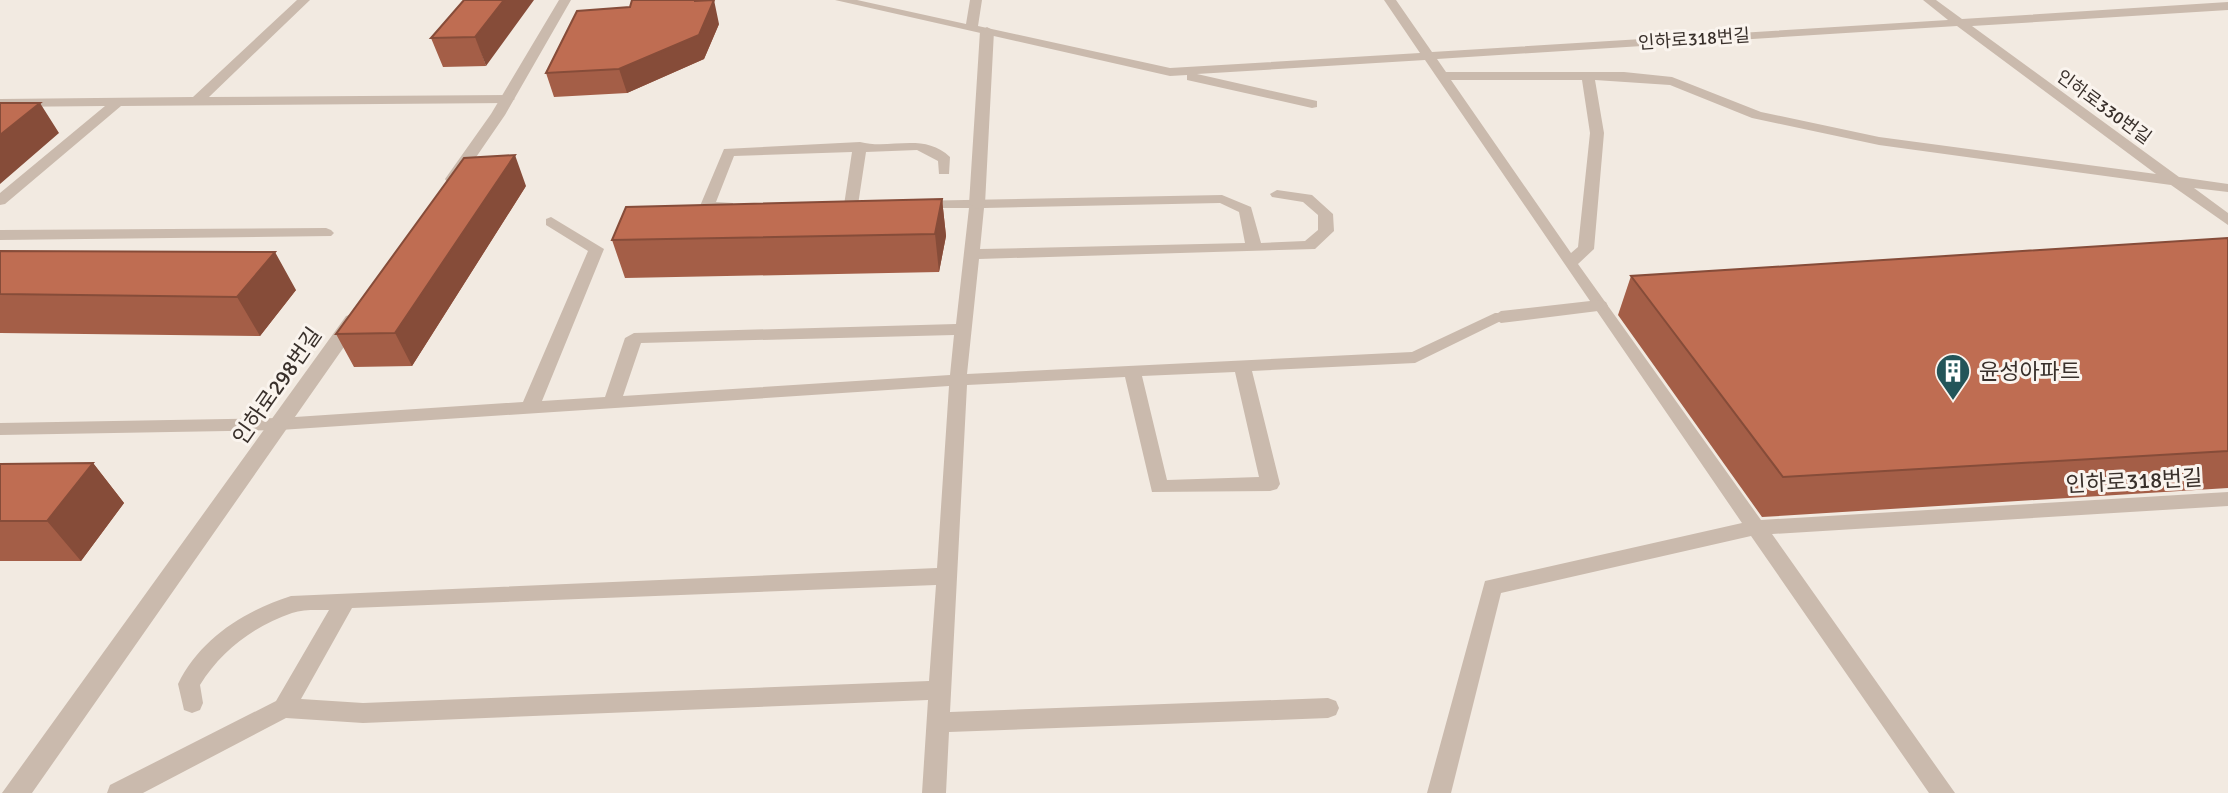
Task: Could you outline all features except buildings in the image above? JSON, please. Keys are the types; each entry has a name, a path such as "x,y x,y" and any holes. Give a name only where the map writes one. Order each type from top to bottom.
{"street":[{"path":"444,192 508,99 565,0"},
{"path":"977,204 980,29"},
{"path":"1501,317 1607,306"},
{"name":"인하로298번길","path":"16,793 362,308"}],"lane":[{"path":"196,102 304,0"},
{"name":"인하로318번길","path":"841,0 1170,72 1960,23"},
{"path":"976,0 980,29"},
{"path":"1390,0 1569,263 1607,306 1755,528 1943,793"},
{"name":"인하로330번길","path":"1929,0 2228,220"},
{"path":"1960,23 2228,6"},
{"path":"1170,72 1312,104"},
{"path":"1441,76 1588,76 1672,81 1757,115 1879,141 2228,188"},
{"path":"1569,263 1586,249 1597,133 1588,76"},
{"path":"0,103 508,99"},
{"path":"0,201 118,102"},
{"path":"852,205 860,146"},
{"path":"750,206 707,206 729,152 919,146 939,154 945,160 944,171"},
{"path":"972,254 1309,246 1326,231 1325,214 1307,198 1277,194"},
{"path":"898,204 1222,199 1246,210 1254,248"},
{"path":"934,793 958,380 977,204"},
{"path":"530,407 596,249 551,222"},
{"path":"0,235 326,233"},
{"path":"0,429 280,424 958,380 1415,357 1501,317"},
{"path":"612,402 634,338 963,329"},
{"path":"1132,371 1159,487 1270,484 1242,366"},
{"name":"인하로318번길","path":"1439,793 1492,587 1755,528 2228,499"},
{"path":"192,703 189,684 206,656 241,628 291,604 947,576"},
{"path":"284,708 346,600"},
{"path":"119,793 284,708 363,713 940,690"},
{"path":"938,722 1328,708"}],"place":[{"name":"윤성아파트","path":"1953,402"}]}
